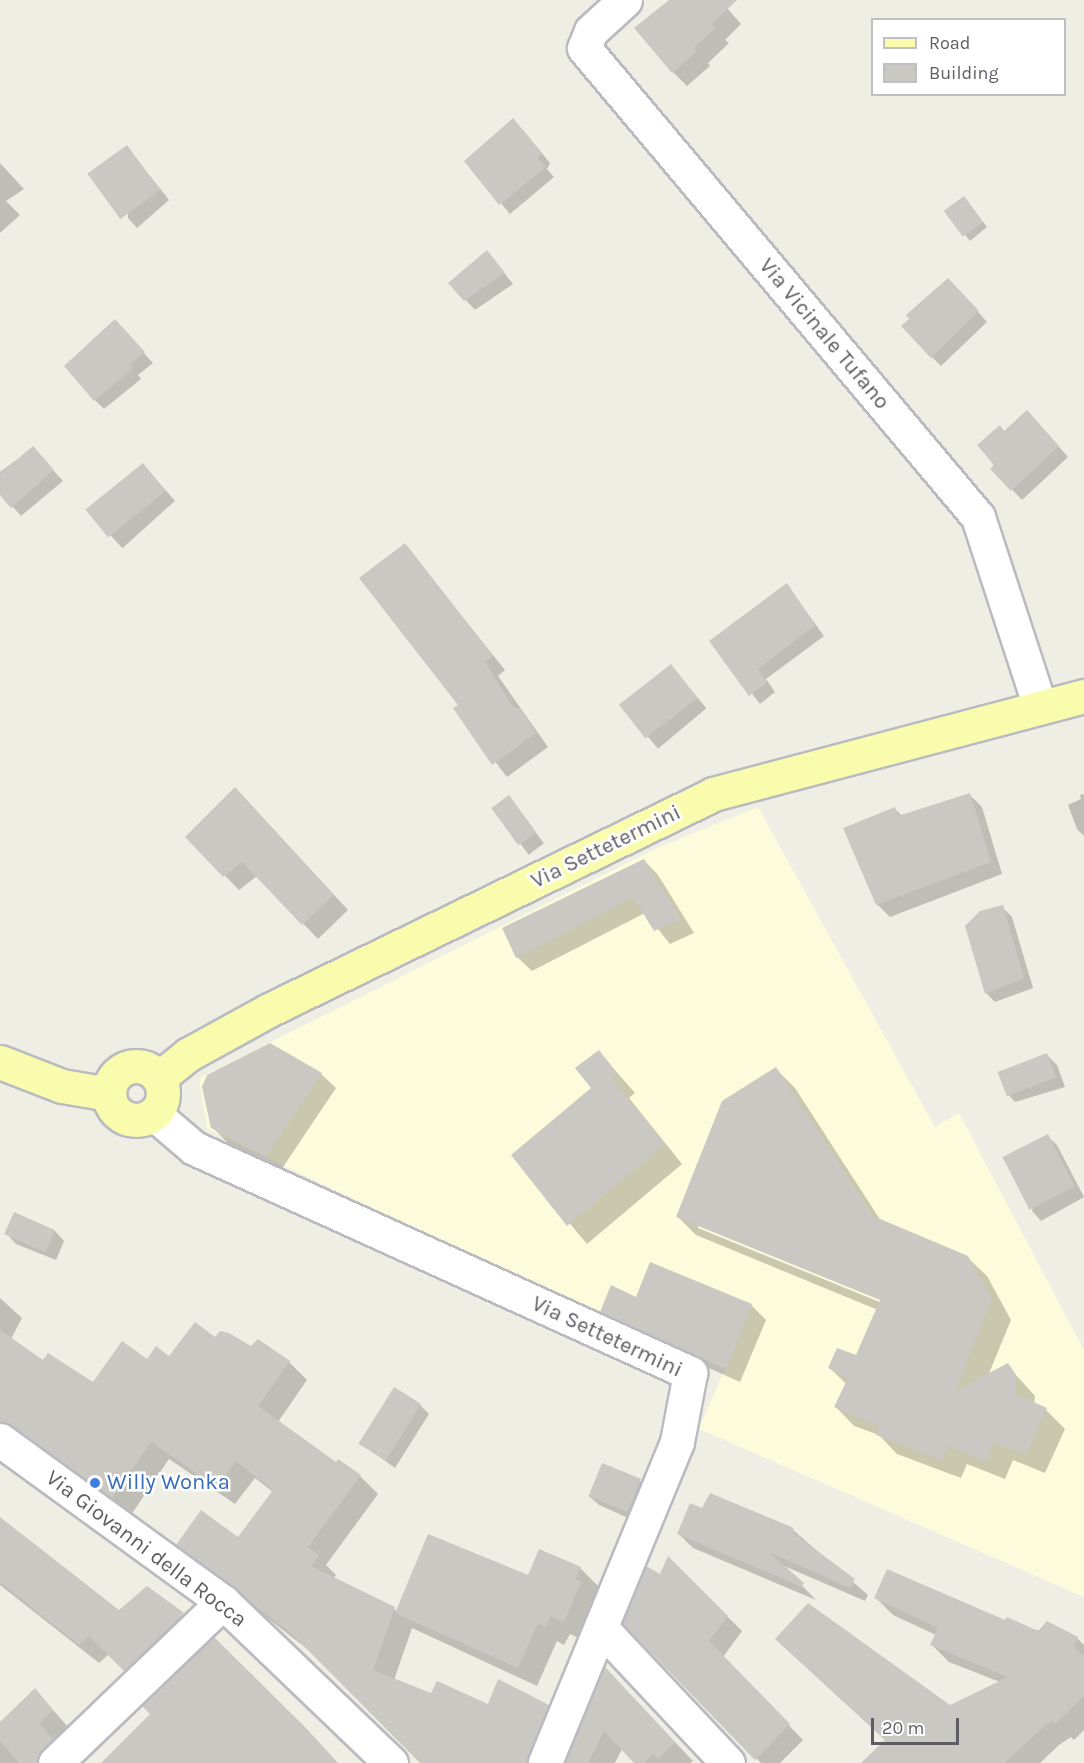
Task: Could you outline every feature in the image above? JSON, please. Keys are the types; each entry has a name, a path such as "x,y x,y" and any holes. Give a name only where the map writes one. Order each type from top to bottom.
{"main road":[{"name":"Via Settetermini","path":"159,1078 189,1054 269,1010 712,794 1084,696"},
{"path":"0,1062 62,1086 109,1094"},
{"path":"128,1067 145,1067 159,1078 164,1093 154,1114 130,1119 115,1110 109,1094 114,1077 128,1067"}],"street":[{"name":"Via Vicinale Tufano","path":"625,0 591,31 584,48 978,517 1040,707"},
{"name":"Via Settetermini","path":"154,1114 194,1148 690,1373 677,1442 545,1763"},
{"name":"Via Giovanni della Rocca","path":"0,1440 223,1602 391,1763"},
{"path":"55,1763 223,1602"},
{"path":"602,1629 728,1763"}],"shaded area":[{"path":"758,807 935,1127 959,1113 1084,1350 1084,1597 699,1429 725,1368 598,1316 207,1129 199,1078 657,848"}],"building":[{"path":"669,0 737,0 712,24 715,28 694,48 697,51 672,73 634,28"},
{"path":"513,118 542,153 538,158 546,167 499,205 464,161"},
{"path":"127,145 160,190 120,219 87,174"},
{"path":"964,196 983,222 963,237 944,211"},
{"path":"487,250 505,273 464,301 448,283"},
{"path":"948,278 979,311 931,358 901,326 909,319 906,315"},
{"path":"115,319 145,352 130,365 133,368 94,401 64,366"},
{"path":"1027,410 1059,446 1011,491 990,469 994,465 977,445 1000,425 1004,431"},
{"path":"33,446 54,470 11,508 0,495 0,474"},
{"path":"143,463 166,491 108,538 85,510"},
{"path":"405,543 493,656 485,662 513,707 521,709 536,733 492,765 453,708 458,705 359,578"},
{"path":"787,583 815,625 758,669 767,682 749,696 709,641"},
{"path":"671,664 697,698 645,739 619,705"},
{"path":"235,787 334,895 302,925 242,862 223,877 185,837"},
{"path":"970,793 991,862 876,905 843,828 895,807 898,816"},
{"path":"509,795 536,832 518,845 491,808"},
{"path":"644,859 681,919 654,931 633,897 516,958 502,928"},
{"path":"1003,905 1024,978 985,994 965,926 980,911"},
{"path":"270,1043 322,1073 266,1156 211,1128 202,1087 207,1075"},
{"path":"599,1050 617,1073 611,1078 665,1144 567,1226 511,1155 591,1088 575,1068"},
{"path":"1047,1053 1056,1077 1007,1096 998,1072"},
{"path":"776,1067 873,1216 968,1256 992,1300 955,1391 1008,1363 1016,1375 1016,1394 1047,1408 1026,1455 994,1442 986,1461 948,1446 942,1460 876,1435 880,1426 834,1407 848,1378 828,1368 837,1348 856,1355 880,1300 676,1217 722,1101"},
{"path":"1048,1134 1075,1187 1029,1210 1003,1157"},
{"path":"14,1212 55,1230 45,1252 4,1234"},
{"path":"650,1262 752,1304 726,1369 600,1312 611,1285 636,1297"},
{"path":"195,1322 215,1337 220,1331 229,1333 251,1346 258,1339 290,1361 258,1406 336,1462 338,1459 361,1475 308,1547 319,1556 311,1566 395,1607 373,1670 431,1693 437,1681 488,1704 498,1679 549,1705 527,1763 420,1763 292,1634 176,1545 201,1510 238,1537 273,1490 236,1461 216,1487 151,1442 112,1498 11,1425 0,1422 0,1330 43,1360 48,1353 93,1382 122,1341 147,1359 156,1346 169,1356"},
{"path":"394,1387 421,1404 386,1461 358,1444"},
{"path":"602,1463 641,1479 627,1512 589,1496"},
{"path":"710,1493 794,1528 792,1532 855,1579 850,1588 769,1552 804,1583 802,1587 677,1534 690,1503 702,1508"},
{"path":"0,1517 119,1610 147,1586 184,1613 124,1671 89,1636 79,1645 0,1582"},
{"path":"428,1534 528,1575 539,1549 581,1567 575,1580 581,1582 564,1622 551,1616 545,1627 538,1623 518,1668 395,1613"},
{"path":"668,1556 728,1616 709,1641 790,1724 755,1760 623,1624 646,1566 660,1574"},
{"path":"887,1569 1005,1620 1007,1617 1038,1631 1047,1621 1078,1637 1074,1647 1084,1656 1084,1696 1055,1724 1052,1721 1042,1728 1005,1763 861,1763 885,1740 775,1639 808,1603 950,1705 1008,1677 930,1645 938,1628 874,1598"},
{"path":"214,1637 338,1763 101,1763 150,1714 142,1706"},
{"path":"605,1667 675,1742 658,1759 653,1753 644,1763 634,1763 604,1731 588,1763 565,1763"},
{"path":"35,1688 53,1710 39,1723 53,1739 42,1750 37,1763 19,1763 0,1741 0,1722"}],"place":[{"name":"Willy Wonka","path":"95,1483"}]}
